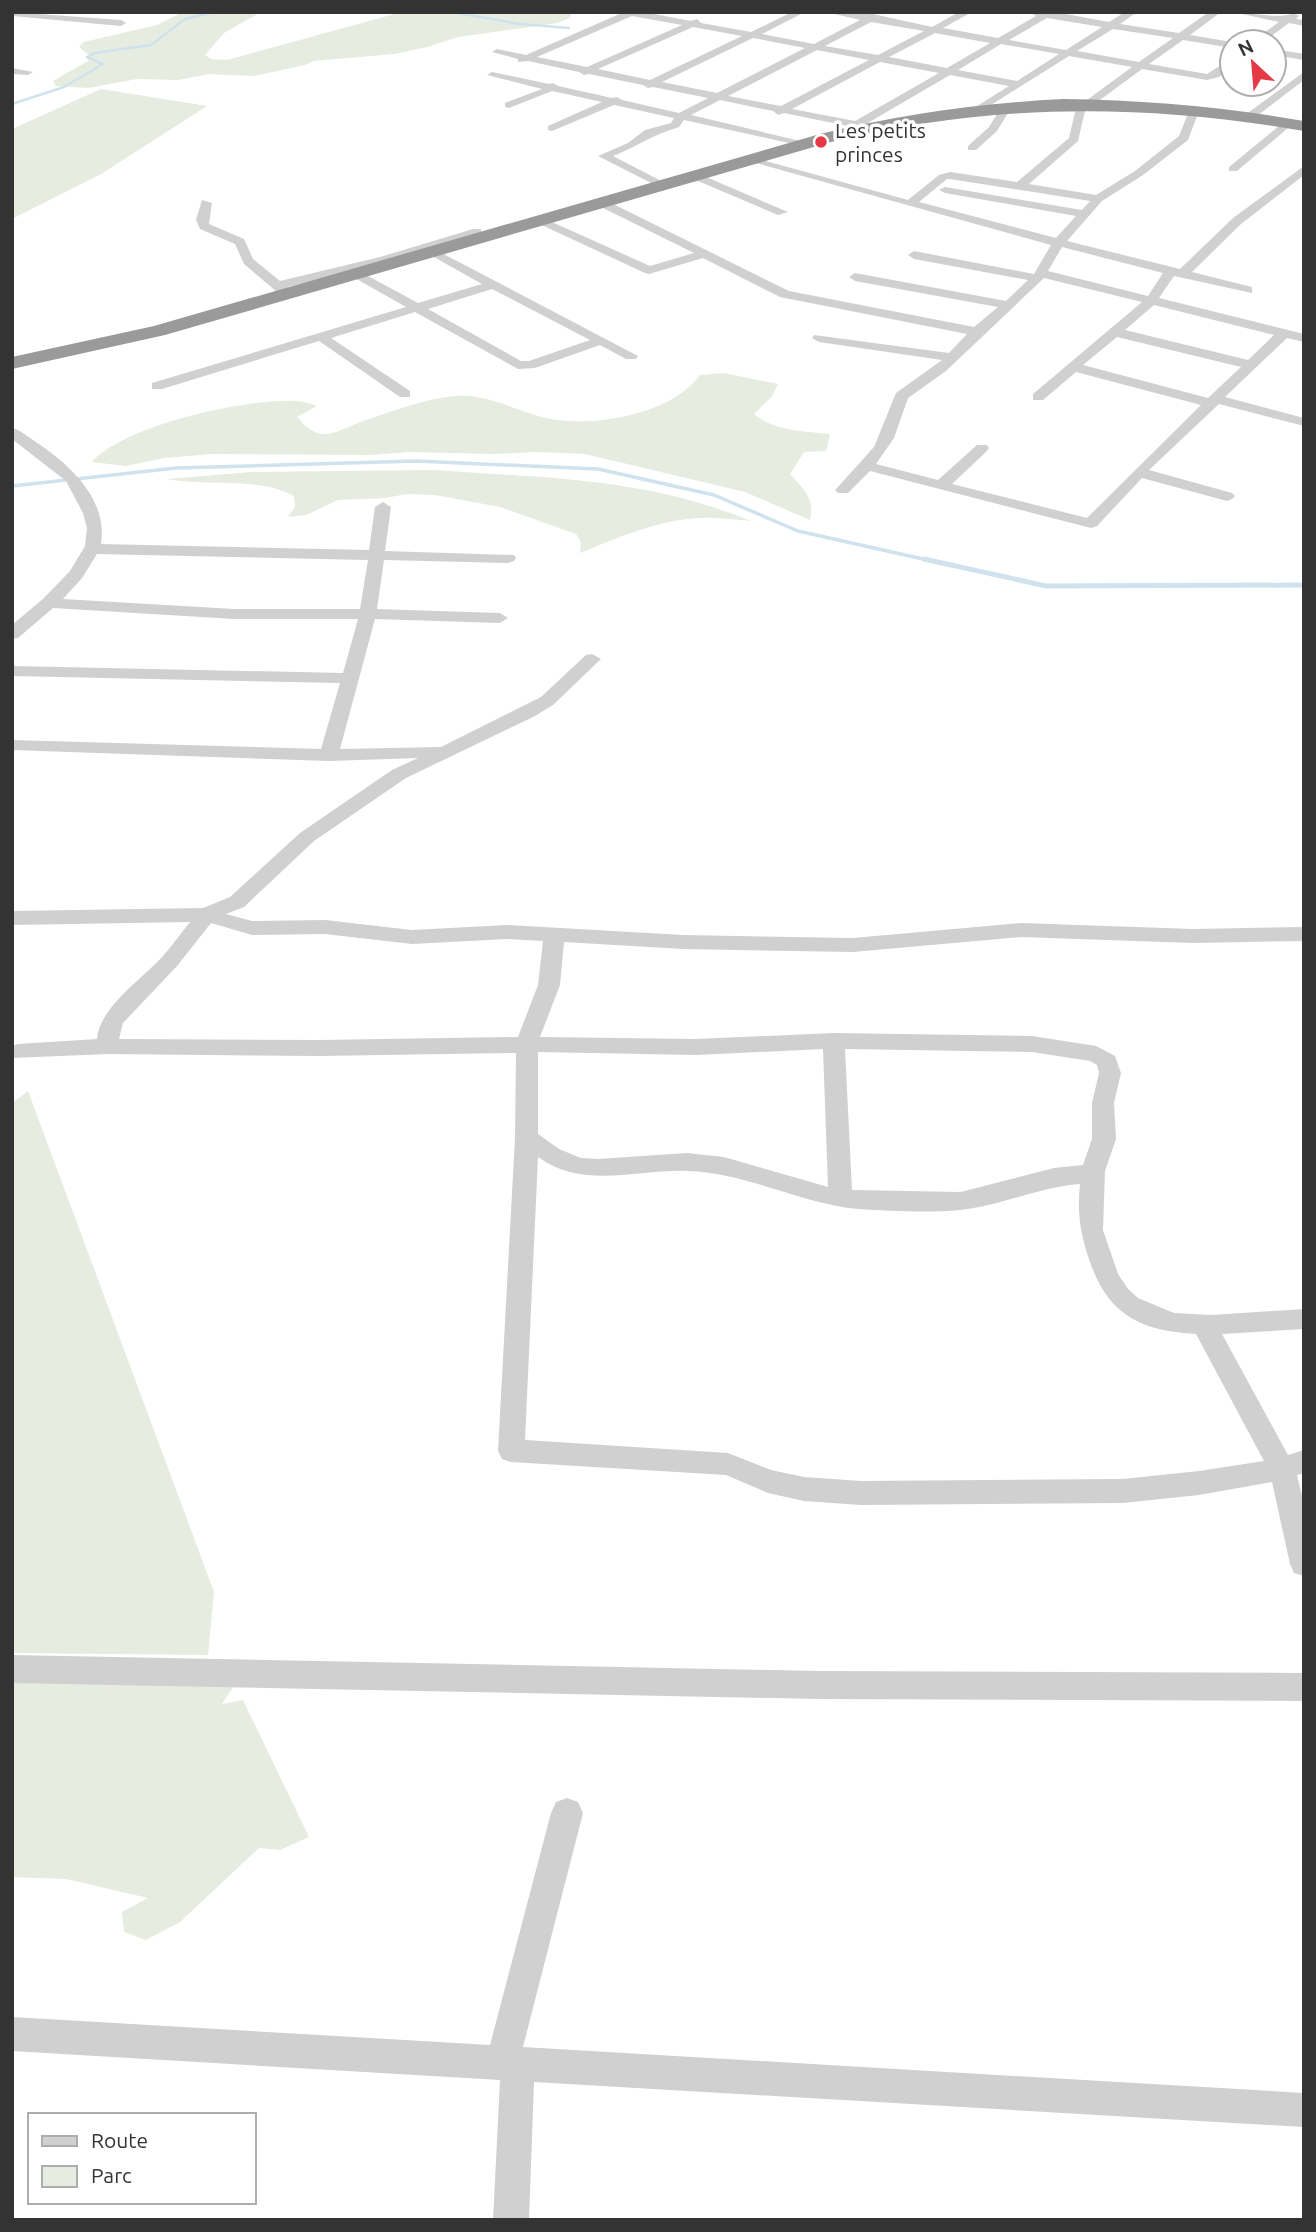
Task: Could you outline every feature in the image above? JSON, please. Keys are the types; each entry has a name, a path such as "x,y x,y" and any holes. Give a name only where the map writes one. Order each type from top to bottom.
{"highway":[{"path":"12,363 146,334 282,290 357,274 861,126 978,110 1084,106 1194,111 1296,125"}],"street":[{"path":"639,89 800,12"},
{"path":"831,12 1207,77 1218,73"},
{"path":"663,186 604,156 638,142 649,132 675,125 681,116 882,12"},
{"path":"769,116 967,12"},
{"path":"1031,12 1218,43"},
{"path":"978,110 1132,12"},
{"path":"1020,186 1073,139 1080,110 1084,106 1216,12"},
{"path":"1238,12 1304,23"},
{"path":"1276,28 1300,12"},
{"path":"12,13 121,23"},
{"path":"807,144 492,75 632,13 1018,84"},
{"path":"497,52 861,126 879,110 1048,13"},
{"path":"509,105 541,94 551,87 706,18"},
{"path":"12,71 28,72"},
{"path":"1250,117 1304,75"},
{"path":"1292,86 1304,88"},
{"path":"552,128 627,95"},
{"path":"972,148 993,129 1006,108"},
{"path":"879,110 909,119"},
{"path":"843,490 885,445 894,425 901,396 941,368 1039,275 1058,244 1098,199 1139,173 1184,138 1194,111"},
{"path":"728,138 757,122"},
{"path":"1233,169 1296,125"},
{"path":"751,160 1058,244 1247,290"},
{"path":"1038,397 1151,302 1176,273 1212,248 1237,221 1304,169"},
{"path":"695,176 782,212"},
{"path":"910,204 947,176 1098,199"},
{"path":"932,188 1084,214"},
{"path":"603,203 785,294 976,332"},
{"path":"206,204 201,220 204,226 240,242 248,261 282,290 477,232"},
{"path":"539,221 649,270 704,254"},
{"path":"431,252 631,356"},
{"path":"914,255 1039,275 1304,338"},
{"path":"357,274 518,365 530,365 600,341"},
{"path":"855,277 1008,305"},
{"path":"157,386 492,285"},
{"path":"1115,332 1251,365"},
{"path":"867,466 1091,523 1139,472 1284,333"},
{"path":"320,336 405,394"},
{"path":"819,338 951,357"},
{"path":"1073,366 1304,422"},
{"path":"12,432 74,480 93,517 96,532 92,549 50,603 12,634"},
{"path":"942,485 982,447"},
{"path":"1139,472 1227,496"},
{"path":"329,755 368,614 383,507"},
{"path":"92,549 508,558"},
{"path":"50,603 234,614 500,618"},
{"path":"108,1046 109,1030 114,1019 170,961 206,915 237,902 307,837 399,774 529,712 547,701 593,659"},
{"path":"12,671 351,678"},
{"path":"12,745 329,755 444,752"},
{"path":"12,918 206,915 252,928 325,927 411,937 507,932 683,942 853,945 1021,930 1193,936 1304,934"},
{"path":"554,934 549,985 531,1026 527,1047 527,1138 511,1451 728,1464 768,1481 804,1489 861,1493 1122,1490 1199,1483 1293,1465"},
{"path":"18,1052 108,1046 527,1047 598,1044 696,1047 834,1041 1032,1044 1096,1054 1107,1061 1110,1073 1103,1103 1104,1139 1093,1171 1091,1230 1107,1277 1119,1296 1129,1305 1153,1317 1174,1323 1304,1318"},
{"path":"834,1041 840,1198"},
{"path":"527,1138 551,1155 579,1166 598,1168 687,1162 724,1166 821,1195 840,1198 961,1201 1054,1177 1082,1175 1093,1171"},
{"path":"1202,1324 1293,1465 1304,1564"},
{"path":"12,1669 639,1684 1013,1688 1304,1687"},
{"path":"511,2220 510,2063 566,1813"},
{"path":"13,2036 1304,2110"}],"green space":[{"path":"183,12 261,12 224,33 205,55 211,59 227,60 402,12 572,12 570,18 557,23 458,37 394,54 313,61 254,76 209,74 178,80 137,79 88,88 56,86 53,81 88,61 90,56 79,47 84,42 157,25"},
{"path":"101,89 207,106 101,174 12,219 12,129"},
{"path":"724,373 778,384 772,396 754,414 762,420 790,429 830,434 826,451 804,452 790,474 810,500 810,520 745,492 585,454 212,454 164,458 126,466 92,462 131,436 188,416 248,404 296,401 317,406 297,417 311,430 323,434 337,432 409,406 455,396 495,401 545,418 595,421 636,414 655,407 688,388 700,375"},
{"path":"432,470 554,478 632,488 711,507 751,521 686,519 639,530 580,553 581,542 576,534 500,507 435,495 407,494 338,500 306,515 288,517 295,507 294,496 280,490 249,484 167,479 251,472"},
{"path":"28,1091 214,1592 208,1655 12,1653 12,1103"},
{"path":"12,1667 244,1670 222,1704 243,1700 309,1837 280,1850 259,1848 180,1922 146,1940 124,1932 122,1912 148,1898 66,1879 12,1877"}],"waterway":[{"path":"12,104 64,87 103,64 87,57 95,53 151,45 185,19 213,12"},
{"path":"451,12 520,24 569,28"},
{"path":"12,486 176,468 416,461 598,469 714,495 798,531 932,561"},
{"path":"924,559 1046,586 1304,585"}],"place":[{"name":"Les petits princes","path":"821,142"}]}
